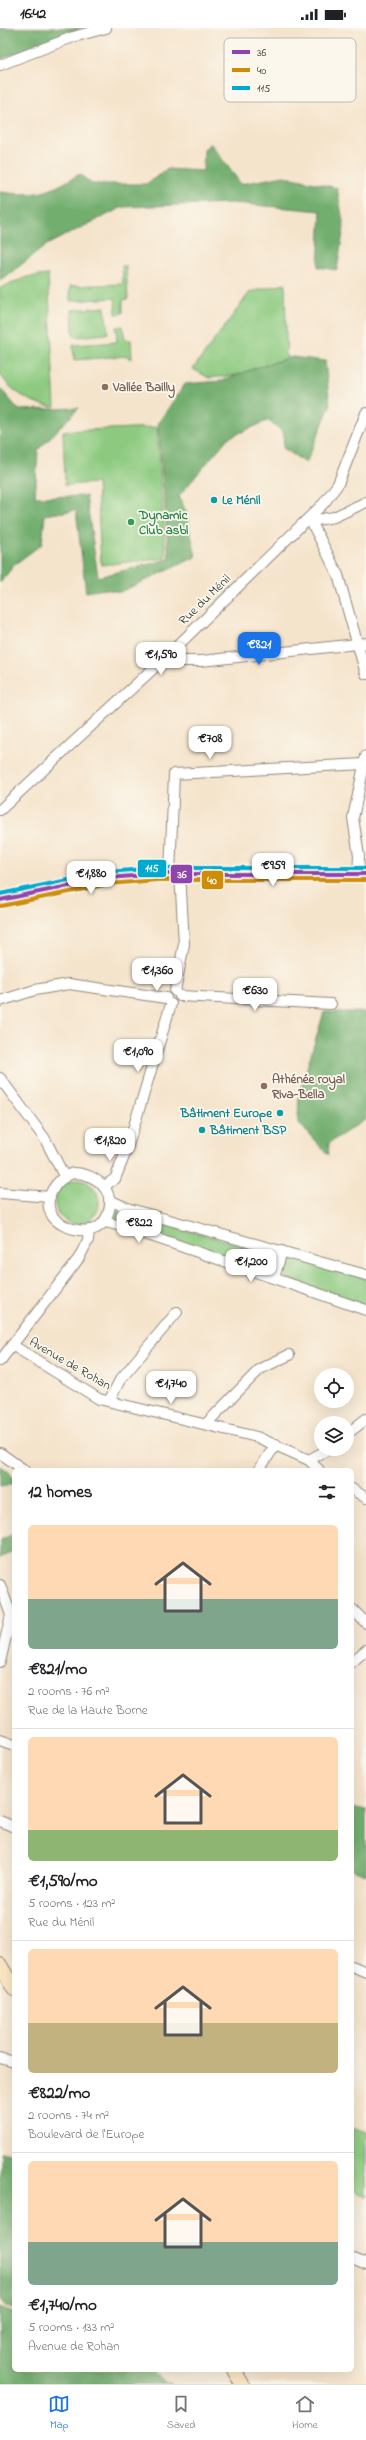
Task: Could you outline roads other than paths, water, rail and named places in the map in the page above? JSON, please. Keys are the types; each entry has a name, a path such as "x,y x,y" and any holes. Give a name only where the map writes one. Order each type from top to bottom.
{"main road":[{"path":"0,900 108,878 175,874 362,874"},
{"path":"0,1965 12,1986"},
{"path":"235,2372 242,2384"}],"street":[{"path":"0,65 73,37 106,28"},
{"name":"Rue du Ménil","path":"0,810 169,654 308,521 338,484 366,413"},
{"path":"366,502 334,517 308,521 338,575 361,643 366,674"},
{"path":"169,654 181,661 201,661 361,643"},
{"path":"0,1001 35,990 69,984 179,1002 178,994 184,944 175,874 174,774 365,760 353,818 363,856 362,874"},
{"path":"178,994 331,1004"},
{"path":"104,1186 115,1179 124,1155 169,1001"},
{"path":"0,1078 45,1139 64,1176"},
{"path":"105,1222 109,1211 109,1200 104,1186 90,1175 73,1173 64,1176 55,1186 50,1197 49,1207 53,1216 62,1224 78,1230 89,1230 105,1222 125,1227 366,1310"},
{"path":"0,1193 50,1197"},
{"path":"109,1200 130,1209 366,1275"},
{"path":"0,1361 79,1258 88,1240 89,1230"},
{"path":"274,1278 282,1251"},
{"path":"109,1402 120,1380 177,1312"},
{"name":"Avenue de Rohan","path":"12,1346 99,1398 109,1402 206,1424 276,1444 309,1460 317,1468"},
{"path":"206,1424 260,1369 288,1355"},
{"path":"354,1428 366,1419"},
{"path":"260,1468 276,1444"},
{"path":"0,1453 21,1468"},
{"path":"309,1460 316,1456"},
{"path":"354,1490 366,1498"},
{"path":"0,1585 12,1615 0,1662"},
{"path":"0,1610 12,1615"},
{"path":"354,1611 366,1623"},
{"path":"354,1660 366,1650"},
{"path":"0,1740 12,1744"},
{"path":"0,1821 12,1826"},
{"path":"354,1967 366,1972"},
{"path":"0,2058 12,2061"},
{"path":"354,2259 366,2264"}],"place":[{"name":"Vallée Bailly","path":"105,387"},
{"name":"Le Ménil","path":"214,500"},
{"name":"Dynamic Club asbl","path":"131,522"},
{"name":"Athénée royal Riva-Bella","path":"264,1086"},
{"name":"Bâtiment Europe","path":"280,1113"},
{"name":"Bâtiment BSP","path":"202,1130"}]}
